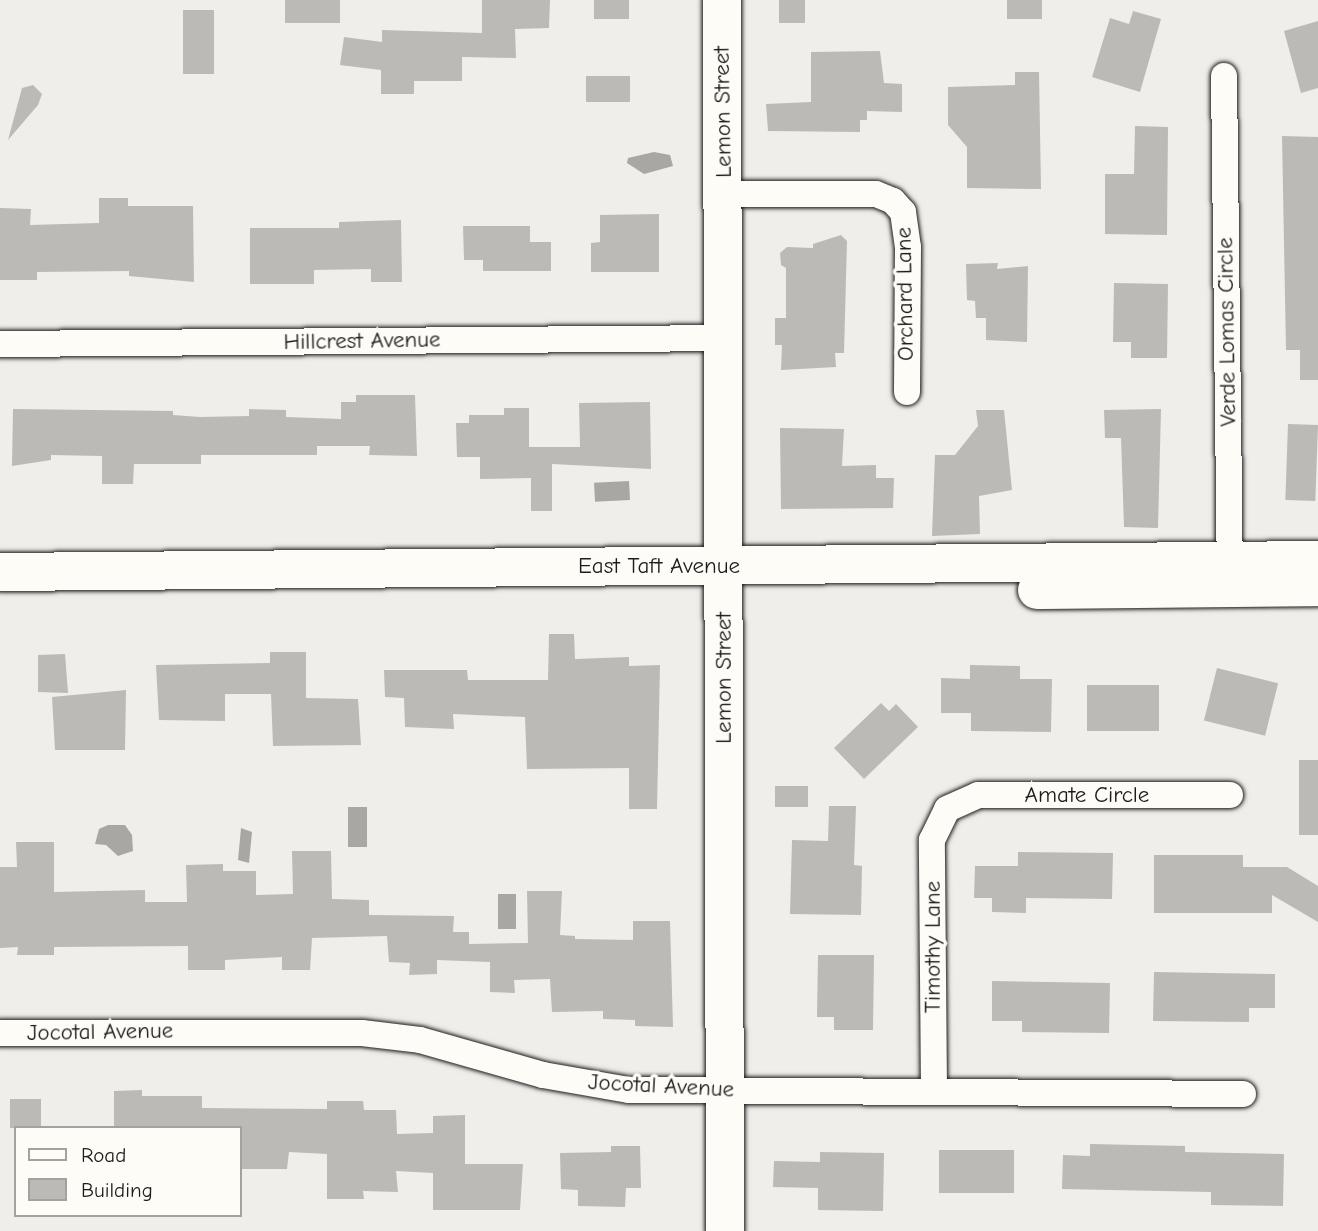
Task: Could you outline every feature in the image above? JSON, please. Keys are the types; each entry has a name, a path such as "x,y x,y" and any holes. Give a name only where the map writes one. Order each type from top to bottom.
{"street":[{"name":"Lemon Street","path":"722,0 724,1231"},
{"name":"Verde Lomas Circle","path":"1224,76 1230,575"},
{"name":"Orchard Lane","path":"724,194 876,194 893,201 903,212 908,247 907,392"},
{"name":"Hillcrest Avenue","path":"0,344 724,338"},
{"name":"East Taft Avenue","path":"1230,575 1318,560"},
{"name":"East Taft Avenue","path":"0,572 199,583"},
{"name":"East Taft Avenue","path":"0,597 199,583 724,578 1230,575 1318,587"},
{"name":"Amate Circle","path":"947,809 978,795 1230,795"},
{"name":"Timothy Lane","path":"934,1090 932,840 947,809"},
{"name":"Jocotal Avenue","path":"0,1033 362,1032 420,1040 591,1086 724,1091 934,1090 1243,1094"}],"shaded area":[{"path":"654,152 670,155 673,166 644,174 627,163 628,158"},
{"path":"629,481 630,500 595,502 594,483"},
{"path":"348,807 367,807 367,847 348,847"},
{"path":"108,825 125,825 132,835 133,851 118,856 106,845 95,844 99,829"},
{"path":"241,828 252,832 249,863 238,860"},
{"path":"498,894 516,894 516,929 498,929"}],"building":[{"path":"285,0 340,0 340,23 285,23"},
{"path":"482,0 550,0 549,28 515,29 516,58 462,57 462,81 414,81 414,94 381,94 381,70 340,65 344,37 382,42 382,30 482,33"},
{"path":"594,0 629,0 629,19 594,19"},
{"path":"779,0 805,0 805,23 779,23"},
{"path":"1007,0 1042,0 1042,19 1007,19"},
{"path":"183,10 214,10 214,74 183,74"},
{"path":"1133,11 1161,19 1140,92 1092,77 1110,18 1129,24"},
{"path":"1318,21 1318,88 1301,93 1284,31"},
{"path":"880,51 884,83 902,84 902,112 867,111 867,120 860,120 860,132 768,131 766,104 811,102 811,52"},
{"path":"1015,72 1039,72 1041,189 967,188 967,147 948,125 948,87 1015,85"},
{"path":"586,76 630,76 630,102 586,102"},
{"path":"33,85 42,94 38,105 8,140 22,88"},
{"path":"1135,126 1168,127 1167,235 1105,234 1105,174 1134,174"},
{"path":"1282,136 1318,137 1318,380 1300,380 1300,350 1286,350"},
{"path":"99,198 128,198 128,206 193,206 194,282 129,276 129,271 37,272 37,280 0,280 0,208 31,209 30,225 99,223"},
{"path":"659,214 659,272 591,272 591,243 600,242 600,215"},
{"path":"401,220 402,282 371,282 371,269 314,270 314,284 250,284 250,228 339,228 339,222"},
{"path":"463,226 530,226 530,242 551,242 551,271 483,271 483,260 464,260"},
{"path":"841,235 847,241 844,353 835,353 836,367 781,370 782,345 775,345 775,318 786,318 786,268 781,265 780,253 787,247 813,248 813,244"},
{"path":"998,263 997,269 1028,266 1027,342 986,340 986,318 976,318 975,301 967,300 966,264"},
{"path":"1114,283 1168,284 1167,358 1131,358 1131,342 1113,342"},
{"path":"356,395 415,395 417,456 369,455 370,446 317,446 317,455 201,455 201,464 134,464 133,484 102,484 102,456 51,455 51,460 12,466 13,409 173,411 173,415 200,417 249,416 249,409 286,410 286,417 341,419 341,402 356,402"},
{"path":"650,402 651,469 552,464 552,511 531,511 531,478 480,479 480,457 457,457 456,423 469,423 469,415 504,415 504,408 529,408 529,447 580,447 579,403"},
{"path":"1161,409 1158,528 1124,527 1121,438 1105,438 1104,410"},
{"path":"976,410 1004,410 1012,490 979,496 980,534 932,536 935,455 955,455 978,426"},
{"path":"1288,424 1318,425 1315,501 1285,500"},
{"path":"780,428 844,429 842,466 876,465 876,478 894,478 893,508 781,509"},
{"path":"549,634 574,634 575,659 629,657 629,666 660,665 657,809 629,809 629,768 527,769 525,717 453,714 454,729 405,727 404,698 385,697 384,670 467,670 468,680 548,680"},
{"path":"270,652 306,652 306,698 358,699 361,745 273,746 271,694 225,694 225,721 159,720 156,665 270,663"},
{"path":"65,654 68,693 38,692 38,655"},
{"path":"970,665 1020,666 1020,679 1052,679 1051,732 971,731 971,713 941,713 941,678 970,679"},
{"path":"1217,668 1278,683 1265,736 1204,720"},
{"path":"1087,685 1159,685 1159,731 1087,731"},
{"path":"126,690 125,750 55,750 52,697"},
{"path":"881,703 889,711 896,704 918,727 864,779 834,748"},
{"path":"1299,760 1318,760 1318,835 1299,835"},
{"path":"775,786 808,786 808,807 775,807"},
{"path":"829,806 856,806 854,865 862,866 861,915 790,914 792,840 828,841"},
{"path":"16,842 54,842 54,892 145,890 145,902 187,902 186,865 223,864 223,871 256,871 256,895 293,894 292,851 331,851 332,899 369,900 369,915 454,916 453,932 469,932 469,944 528,943 527,891 562,891 560,935 575,936 575,939 633,940 633,921 670,921 673,1027 635,1026 635,1020 603,1019 603,1011 552,1012 550,979 514,980 515,993 490,992 490,962 437,960 437,974 409,975 410,963 389,962 387,936 312,938 310,970 282,970 282,957 225,960 225,970 188,970 188,946 54,947 54,955 17,955 18,947 0,948 0,867 17,867"},
{"path":"1018,852 1113,853 1112,899 1026,898 1026,913 992,912 992,898 974,898 975,866 1018,866"},
{"path":"1154,855 1243,855 1243,867 1287,867 1318,886 1318,922 1272,895 1272,913 1154,913"},
{"path":"818,955 874,955 873,1030 834,1030 834,1017 817,1017"},
{"path":"1154,972 1275,974 1275,1008 1249,1008 1249,1022 1153,1021"},
{"path":"992,981 1110,983 1109,1033 1022,1032 1022,1021 992,1021"},
{"path":"142,1090 142,1096 202,1096 202,1108 327,1109 327,1101 363,1101 364,1110 396,1110 397,1134 433,1133 433,1116 465,1115 465,1164 523,1164 520,1210 433,1210 433,1173 396,1171 398,1192 363,1191 364,1199 327,1199 327,1154 289,1152 287,1169 242,1169 242,1126 114,1126 114,1091"},
{"path":"10,1099 41,1099 41,1126 10,1128"},
{"path":"1090,1144 1185,1146 1185,1152 1284,1154 1283,1206 1211,1205 1211,1192 1062,1189 1063,1155 1090,1156"},
{"path":"611,1146 640,1146 641,1188 626,1188 625,1207 578,1206 578,1190 561,1189 560,1153 611,1152"},
{"path":"939,1150 1014,1150 1014,1193 939,1193"},
{"path":"820,1152 884,1153 883,1211 818,1210 818,1188 773,1187 774,1161 820,1162"}]}
